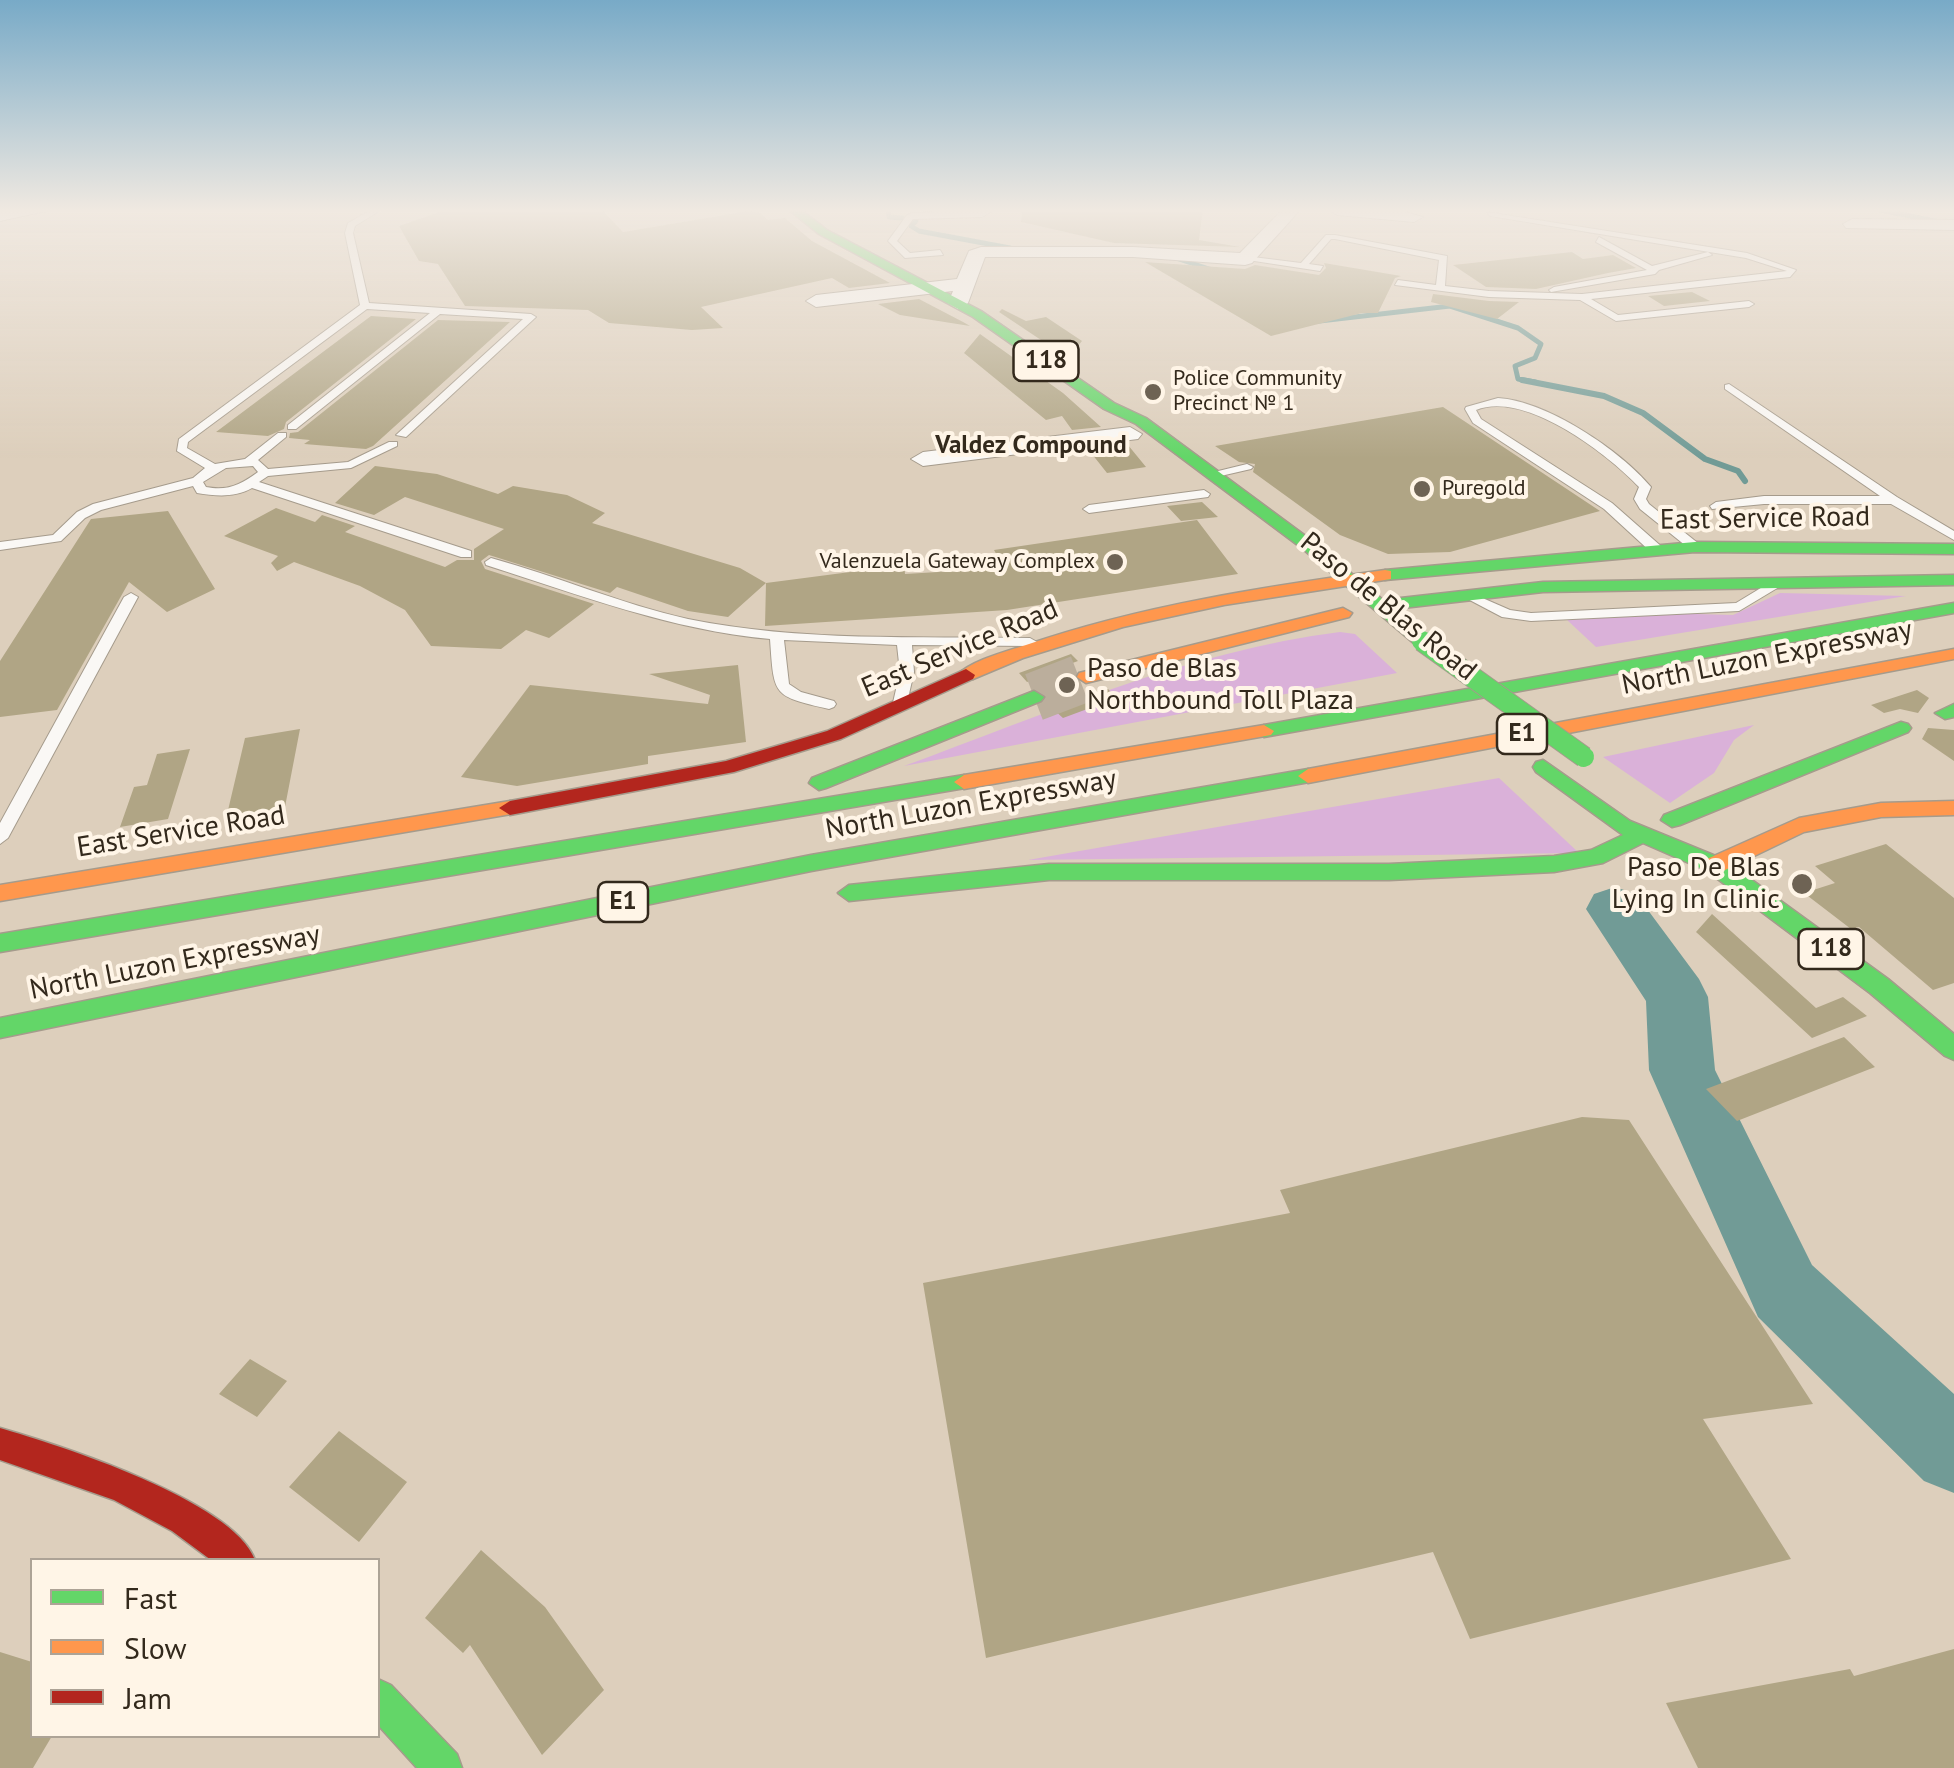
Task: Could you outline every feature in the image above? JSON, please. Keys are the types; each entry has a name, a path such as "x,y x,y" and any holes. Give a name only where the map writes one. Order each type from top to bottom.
{"main road":[{"name":"Paso de Blas Road","path":"955,293 1108,406 1142,421 1208,484 1234,519"},
{"name":"Paso de Blas Road","path":"1108,406 1113,421 1130,434 1350,579 1422,641 1592,762"},
{"name":"East Service Road","path":"0,893 640,786 783,751 1046,642 1193,605 1350,579 1695,547 1954,549"},
{"name":"Paso de Blas Road","path":"1287,564 1366,632"},
{"path":"1086,676 1343,613 1465,594 1543,587 1954,580"},
{"path":"1193,605 1219,622 1220,632 1214,642"},
{"name":"North Luzon Expressway","path":"0,943 1096,761 1954,608"},
{"name":"North Luzon Expressway","path":"0,1028 812,863 1162,803 1954,654"},
{"name":"Paso de Blas Road","path":"1420,675 1640,836 1708,861"},
{"path":"446,866 735,813 898,754 1034,697"},
{"path":"822,896 1049,872 1389,872 1554,864 1596,858 1640,836 1665,815 1901,728"},
{"path":"1708,861 1800,825 1881,810 1954,808"},
{"name":"Paso de Blas Road","path":"1665,815 1708,861 1879,986 1954,1049"},
{"path":"86,1013 420,967"},
{"path":"0,1444 139,1488 206,1528 236,1558"},
{"path":"380,1700 443,1768"}],"street":[{"path":"816,302 882,293"},
{"path":"923,458 1130,434"}],"lane":[{"path":"362,293 365,306"},
{"path":"1514,293 1582,298 1630,293"},
{"path":"1539,294 1546,293"},
{"path":"1582,298 1616,318 1749,304"},
{"path":"196,482 201,490 230,492 252,484 265,473 350,466 398,440 531,317 365,306 183,440 181,448 186,454 213,468"},
{"path":"248,462 438,311"},
{"path":"1729,387 1893,500 1954,536"},
{"path":"1657,550 1608,506 1477,420 1470,409 1490,402 1517,404 1592,441 1645,487 1640,499 1644,506 1695,547"},
{"path":"0,546 57,538 96,507 196,482 213,468 248,462 262,465 265,473"},
{"path":"1089,509 1208,484 1246,467"},
{"path":"252,484 466,554"},
{"path":"1716,506 1764,500 1893,500"},
{"path":"490,562 676,619 718,628 777,634 1046,642"},
{"path":"0,838 131,597"},
{"path":"777,634 779,686 787,695 829,704"},
{"path":"899,706 907,672 904,639"}],"shaded area":[{"path":"1780,593 1906,596 1596,647 1566,619 1620,612 1733,615"},
{"path":"1340,632 1355,634 1397,673 904,766 1173,669 1284,641"},
{"path":"1754,725 1734,740 1714,773 1670,803 1603,757"},
{"path":"1499,778 1579,853 1028,860"}],"building":[{"path":"456,293 766,293 701,307 723,328 692,330 609,323 588,310 465,306"},
{"path":"1197,293 1388,293 1378,313 1362,313 1271,336"},
{"path":"1693,293 1710,301 1664,306 1648,296"},
{"path":"1433,294 1519,302 1497,319 1431,302"},
{"path":"919,299 970,326 900,315 878,304"},
{"path":"1002,309 1026,321 1046,317 1082,341 1068,358 999,312"},
{"path":"371,316 416,319 286,422 284,429 268,436 216,432"},
{"path":"438,320 510,322 373,446 366,449 304,444 310,440 289,438 290,433 298,432"},
{"path":"980,334 1063,393 1101,427 1072,430 1062,416 1046,420 964,353"},
{"name":"Puregold","path":"1443,407 1600,511 1450,552 1388,554 1340,535 1253,472 1255,464 1239,462 1215,446"},
{"path":"1128,445 1146,467 1107,473 1088,449"},
{"path":"375,466 437,474 498,494 513,486 567,495 605,513 592,523 740,568 766,583 728,617 688,611 617,587 610,593 489,555 481,561 485,569 594,604 549,638 526,630 501,649 431,646 405,610 360,586 294,562 277,571 271,563 278,556 224,536 276,508 315,522 322,515 355,526 345,532 445,567 457,560 474,560 474,549 504,529 405,497 374,515 335,503"},
{"path":"1202,502 1218,517 1181,521 1167,506"},
{"path":"168,511 215,589 167,612 129,582 57,710 0,717 0,661 91,519"},
{"path":"1197,520 1238,574 1007,610 765,626 766,583 904,565 905,574 1004,568 994,550"},
{"path":"1071,654 1078,661 1067,665 1059,677 1067,689 1085,695 1108,689 1117,698 1063,718 1053,709 1061,697 1053,685 1035,679 1027,682 1019,673"},
{"path":"738,665 746,742 648,756 648,764 517,786 461,777 530,685 708,704 710,695 649,674"},
{"path":"1917,690 1929,698 1918,713 1900,709 1884,713 1871,705"},
{"path":"1928,728 1954,730 1954,761 1922,739"},
{"path":"300,729 284,812 225,823 245,738"},
{"path":"190,749 168,819 120,827 134,787 147,785 157,754"},
{"path":"1886,844 1954,898 1954,983 1933,990 1859,927 1851,929 1804,893 1835,883 1815,866"},
{"path":"1712,914 1816,1008 1843,997 1867,1016 1812,1038 1696,932"},
{"path":"1844,1037 1875,1067 1737,1121 1706,1089"},
{"path":"1582,1117 1629,1120 1813,1404 1703,1419 1791,1559 1470,1639 1433,1552 986,1658 923,1283 1290,1213 1280,1190"},
{"path":"250,1359 287,1381 257,1417 219,1394"},
{"path":"339,1431 407,1482 359,1542 289,1487"},
{"path":"481,1550 545,1607 604,1690 542,1755 470,1645 463,1653 425,1618"},
{"path":"1954,1649 1954,1768 1698,1768 1666,1703 1850,1669 1854,1676"},
{"path":"0,1652 30,1661 30,1738 51,1738 33,1768 0,1768"}],"waterway":[{"path":"1311,322 1450,306 1518,328 1541,344 1535,358 1515,366 1518,379 1535,382"},
{"path":"1522,380 1604,396 1643,413 1705,459 1738,471 1745,481"},
{"path":"1615,909 1677,997 1682,1070 1785,1291 1954,1451"}],"tunnel":[{"path":"1034,697 1086,677"}],"traffic: fast":[{"path":"937,293 977,314 1109,406 1141,421 1309,546 1422,641"},
{"path":"1385,575 1695,547 1954,549"},
{"path":"1381,605 1543,587 1954,580"},
{"path":"1264,731 1954,608"},
{"path":"1422,641 1584,757"},
{"path":"819,783 1034,697"},
{"path":"1945,713 1954,710"},
{"path":"1672,820 1901,728"},
{"path":"1543,767 1622,826 1715,865 1879,986 1954,1049"},
{"path":"0,1028 811,863 1308,776"},
{"path":"0,943 964,782"},
{"path":"849,893 1049,872 1389,872 1554,864 1595,857 1640,836"},
{"path":"380,1700 443,1768"}],"traffic: slow":[{"path":"966,675 1016,654 1119,622 1224,600 1385,575"},
{"path":"1086,677 1343,613"},
{"path":"1308,776 1954,654"},
{"path":"964,782 1264,731"},
{"path":"0,893 510,808"},
{"path":"1715,865 1799,825 1881,810 1954,808"}],"traffic: jam":[{"path":"510,808 727,767 834,735 966,675"},
{"path":"0,1444 126,1488 184,1519 236,1558"}],"place":[{"name":"Police Community Precinct № 1","path":"1153,392"},
{"name":"Puregold","path":"1422,489"},
{"name":"Valenzuela Gateway Complex","path":"1115,562"},
{"name":"Paso de Blas Northbound Toll Plaza","path":"1067,685"},
{"name":"Paso De Blas Lying In Clinic","path":"1802,884"}],"district":[{"name":"Valdez Compound","path":"1031,446"}]}
